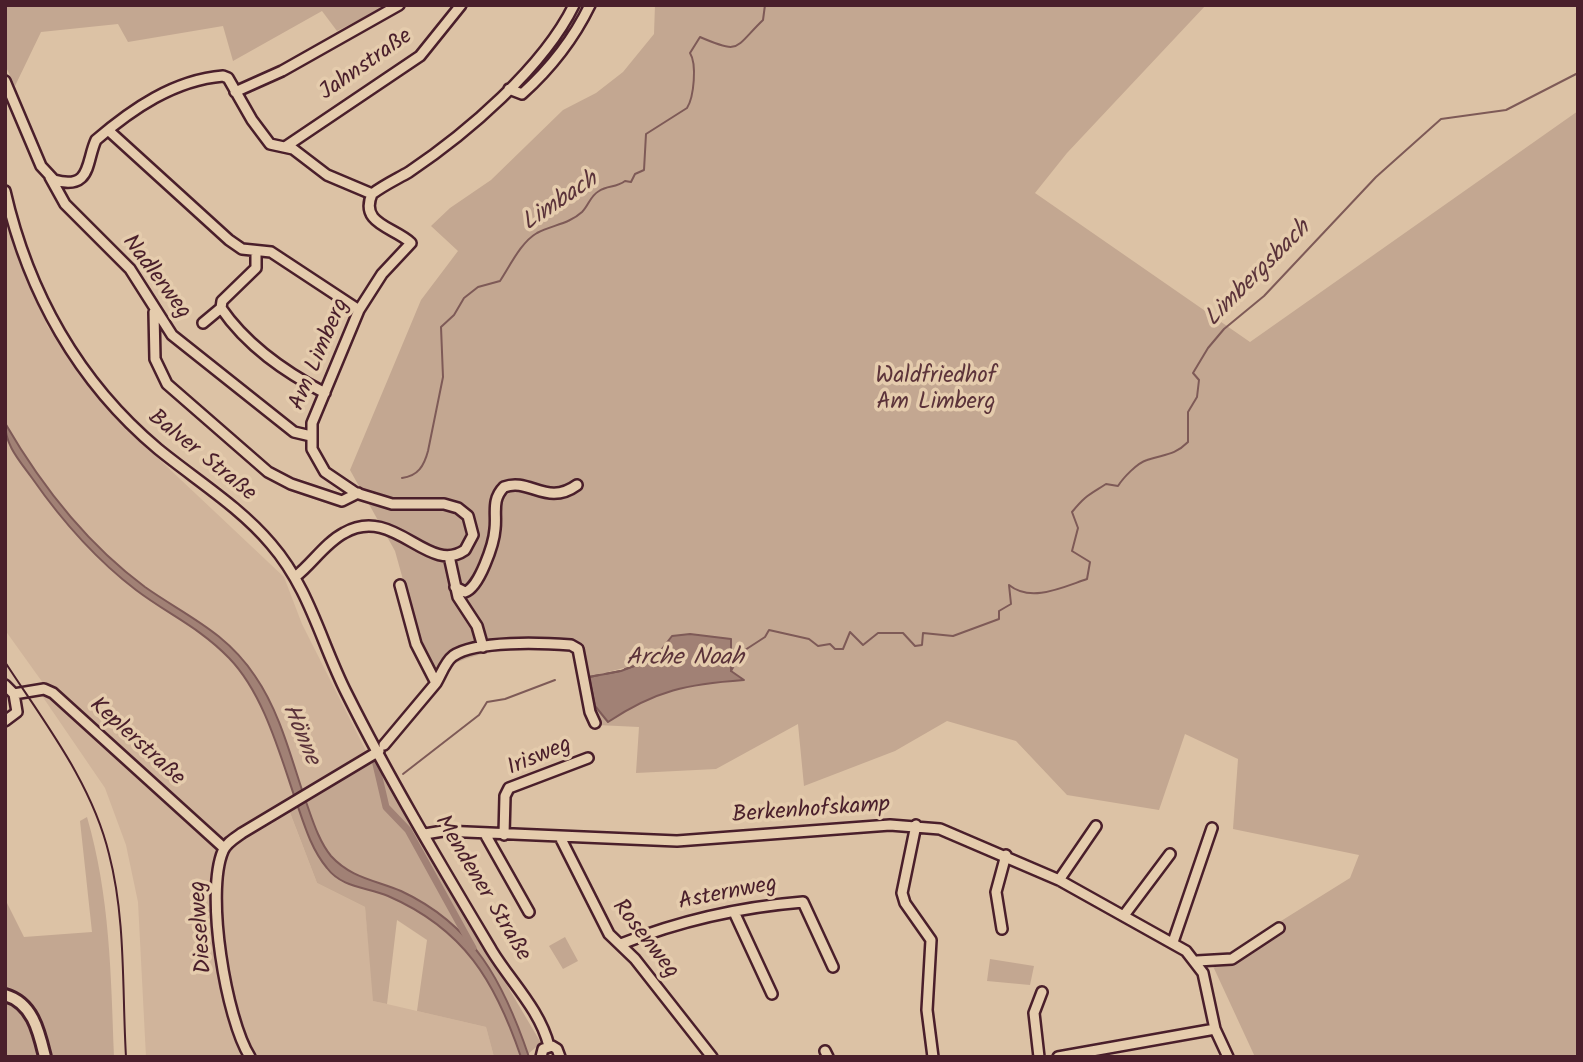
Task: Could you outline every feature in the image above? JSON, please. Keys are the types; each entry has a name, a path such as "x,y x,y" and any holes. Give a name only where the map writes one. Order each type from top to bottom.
{"main road":[{"path":"5,995 17,1000 29,1012 45,1057"}],"street":[{"path":"235,92 282,71 399,5"},
{"name":"Jahnstraße","path":"285,147 420,55 434,42 461,5"},
{"path":"50,177 64,182 81,178 91,162 94,144 108,130 166,91 208,78 226,77 266,140 274,146 293,149 340,182 372,194 429,157 509,89 559,34 574,5"},
{"path":"509,89 522,94 539,80 566,48 590,5"},
{"name":"Nadlerweg","path":"5,81 41,166 65,204 130,269 180,343 294,432 311,436"},
{"path":"108,130 216,230 242,249 271,252 359,310"},
{"name":"Balver Straße","path":"5,191 33,285 51,321 92,380 139,432 257,528 295,577 314,613 346,693 381,748"},
{"name":"Am Limberg","path":"372,194 368,208 372,218 411,243 382,274 359,310 312,423 311,436 315,458 325,472 358,493 391,503 444,504 463,511 471,522 471,541 460,553 449,556"},
{"path":"203,323 256,268 256,252"},
{"path":"154,307 155,359 167,384 275,477 342,501 358,493"},
{"path":"221,307 244,336 266,355 325,393"},
{"path":"455,587 465,592 476,585 495,531 496,500 504,487 520,485 545,494 565,491 577,485"},
{"path":"295,577 336,539 362,526 390,529 433,553 449,556 455,587 463,606 480,632 483,647"},
{"path":"400,585 416,644 436,683"},
{"name":"Dieselweg","path":"250,1057 236,1030 227,992 216,893 224,848 242,833 381,748 436,683 452,657 483,647 554,644 576,647 585,673 590,712 595,723"},
{"path":"5,685 14,694 18,712 5,721"},
{"name":"Keplerstraße","path":"14,694 44,689 52,693 224,848"},
{"name":"Mendener Straße","path":"381,748 425,834 494,954 536,1016 549,1046 557,1049 559,1057"},
{"name":"Irisweg","path":"504,835 505,796 509,788 588,758"},
{"path":"916,825 902,893 931,940 927,1010 933,1057"},
{"name":"Berkenhofskamp","path":"425,834 443,831 677,841 916,825 953,833 1059,880 1173,942 1197,961"},
{"path":"1059,880 1096,826"},
{"path":"1173,942 1212,828"},
{"path":"485,834 529,912"},
{"name":"Rosenweg","path":"560,837 609,934 621,944 712,1057"},
{"path":"1125,914 1170,854"},
{"path":"1002,929 996,892 1006,855"},
{"name":"Asternweg","path":"621,944 684,922 803,902 833,968"},
{"path":"734,912 772,994"},
{"path":"1228,1057 1215,1029 1203,973 1197,961 1232,959 1279,928"},
{"path":"1039,1057 1034,1013 1042,992"},
{"path":"1058,1057 1215,1029"},
{"path":"541,1057 543,1049 549,1046"}],"shaded area":[{"path":"5,213 47,326 127,429 284,577 302,624 367,753 285,800 317,883 365,907 374,1001 486,1027 494,1057 146,1057 138,902 126,845 105,788 38,690 43,683 5,630"}],"green space":[{"path":"5,5 389,5 337,31 322,11 233,61 223,26 128,42 118,24 41,32 15,86 5,65"},
{"name":"Waldfriedhof Am Limberg","path":"655,5 1206,5 1067,153 1035,193 1250,342 1578,111 1578,1057 1255,1057 1212,964 1350,878 1359,855 1233,829 1238,759 1185,734 1159,810 1067,795 1016,741 947,721 895,751 804,786 798,724 716,769 636,773 639,727 597,725 580,646 524,648 484,654 449,666 435,676 424,655 395,551 350,470 421,300 458,251 431,226 450,208 491,180 563,110 596,93 623,72 654,34","holes":["731,640 731,671 743,680 672,691 641,703 608,722 589,677"]},
{"path":"380,761 436,865 541,1043 528,1054 530,1057 494,1057 486,1027 417,1011 427,940 397,920 387,1004 373,1001 365,907 317,883 289,810 371,762"},
{"path":"87,817 105,906 114,1057 5,1057 5,899 24,937 92,932 80,821"},
{"path":"565,937 578,961 563,969 549,946"},
{"path":"990,959 1034,966 1030,985 987,981"}],"water":[{"path":"5,423 50,491 104,552 145,587 218,636 243,660 264,690 278,720 313,821 326,850 355,874 401,891 426,905 467,939 497,981 529,1057 521,1057 488,981 457,941 414,909 388,896 340,880 327,868 308,836 270,726 241,673 218,647 136,590 79,538 18,458 7,438"},
{"name":"Arche Noah","path":"690,634 731,639 731,671 744,680 673,690 642,702 608,722 595,706 589,677 621,671 655,658 672,636"}],"waterway":[{"name":"Limbach","path":"402,478 420,469 428,451 443,377 441,327 454,315 464,298 478,287 500,281 531,237 572,219 582,212 596,193 625,181 631,182 635,174 644,170 646,134 687,108 693,89 694,72 690,53 700,37 723,46 736,46 763,20 765,5"},
{"name":"Limbergsbach","path":"731,671 736,662 744,659 745,650 765,637 769,630 809,639 818,646 830,644 835,649 843,649 850,632 863,645 878,633 903,633 915,646 922,645 923,633 953,636 999,619 999,611 1011,604 1009,585 1027,593 1037,593 1087,579 1090,562 1072,551 1078,528 1072,512 1084,499 1106,484 1118,486 1139,464 1173,452 1188,442 1188,412 1197,397 1199,380 1193,373 1208,348 1224,329 1264,296 1376,177 1441,119 1506,110 1578,73"},
{"name":"Limbergsbach","path":"625,669 646,662"},
{"name":"Limbergsbach","path":"605,674 620,671"},
{"name":"Limbergsbach","path":"589,677 599,675"},
{"name":"Limbergsbach","path":"403,774 479,715 487,702 505,699 555,680"},
{"path":"375,760 386,807 408,830 473,948"}],"railway":[{"path":"5,662 51,730 79,778 91,802 109,854 118,904 126,1057"}],"water label":[{"name":"Hönne","path":"299,735"}]}
